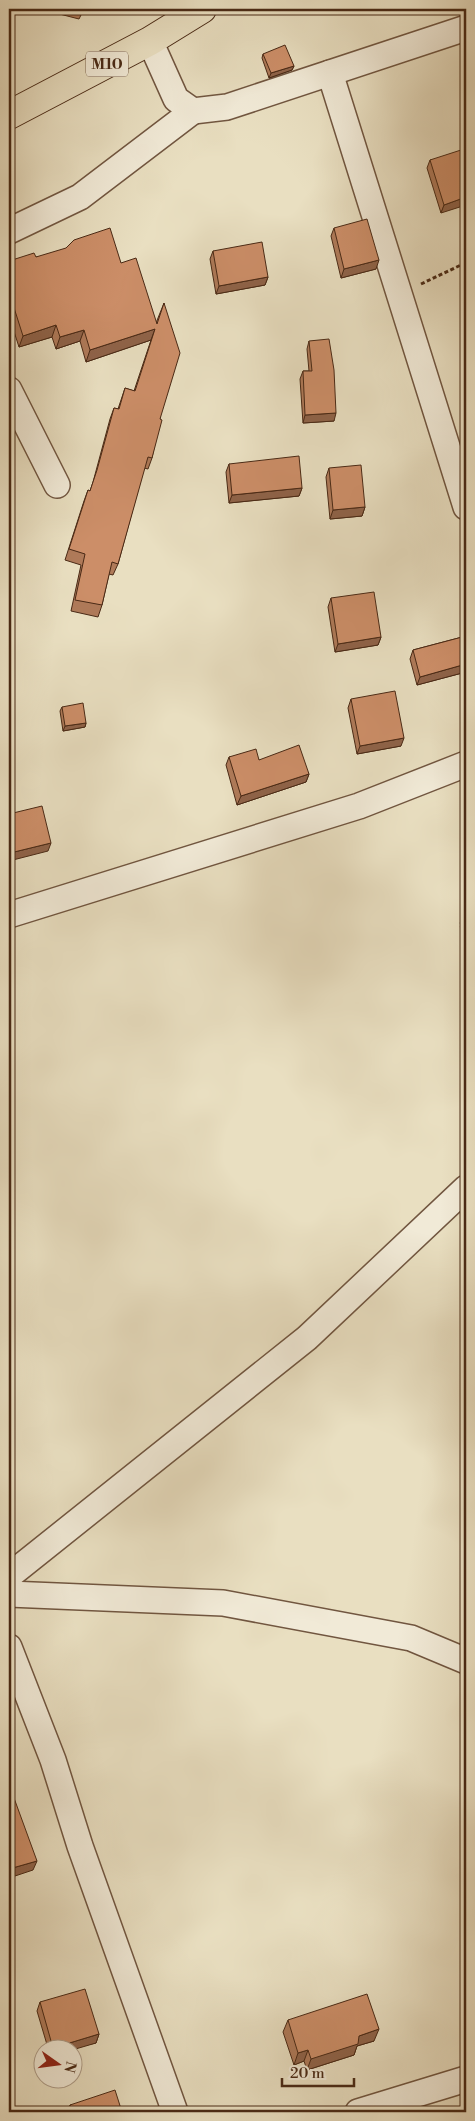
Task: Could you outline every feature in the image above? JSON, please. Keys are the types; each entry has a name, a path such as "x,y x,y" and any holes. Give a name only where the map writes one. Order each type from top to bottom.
{"main road":[{"name":"M10","path":"9,115 150,42 202,9"}],"street":[{"path":"9,232 80,197 193,110 227,108 466,28"},
{"path":"150,42 176,99 193,110"},
{"path":"330,73 466,508"},
{"path":"9,390 57,485"},
{"path":"9,915 359,806 466,764"},
{"path":"9,1576 307,1338 466,1188"},
{"path":"9,1594 223,1603 411,1638 466,1661"},
{"path":"9,1647 53,1760 80,1846 175,2112"},
{"path":"358,2112 466,2079"}],"path":[{"path":"400,294 462,264 466,265"},
{"path":"466,894 461,925 466,947"}],"building":[{"path":"285,45 294,66 271,73 263,54"},
{"path":"461,150 464,158 466,158 466,197 444,205 430,160"},
{"path":"367,219 379,260 344,269 334,228"},
{"path":"110,228 121,263 136,258 157,324 164,303 180,353 160,419 162,420 152,458 148,457 118,564 112,562 102,605 75,600 85,554 69,549 88,490 90,491 97,470 114,408 119,409 125,388 135,391 155,329 90,350 84,330 60,337 56,325 23,336 9,292 9,261 34,253 36,257 66,248 74,240"},
{"path":"262,242 268,277 219,286 213,251"},
{"path":"329,339 334,370 336,413 305,415 303,371 312,371 309,341"},
{"path":"299,456 302,488 232,495 229,464"},
{"path":"361,465 365,507 333,510 329,468"},
{"path":"374,592 381,637 338,644 331,598"},
{"path":"466,636 466,664 420,677 413,650"},
{"path":"395,691 404,738 360,746 351,699"},
{"path":"83,703 86,723 65,726 62,707"},
{"path":"299,745 309,774 241,796 229,757 256,749 259,760"},
{"path":"42,806 51,843 10,853 9,814"},
{"path":"9,1774 14,1798 37,1861 9,1869"},
{"path":"85,1989 99,2034 82,2039 50,2038 40,2002"},
{"path":"367,1994 379,2029 359,2036 358,2044 311,2059 308,2050 298,2053 288,2020"},
{"path":"115,2090 122,2112 72,2112 70,2105"}]}
